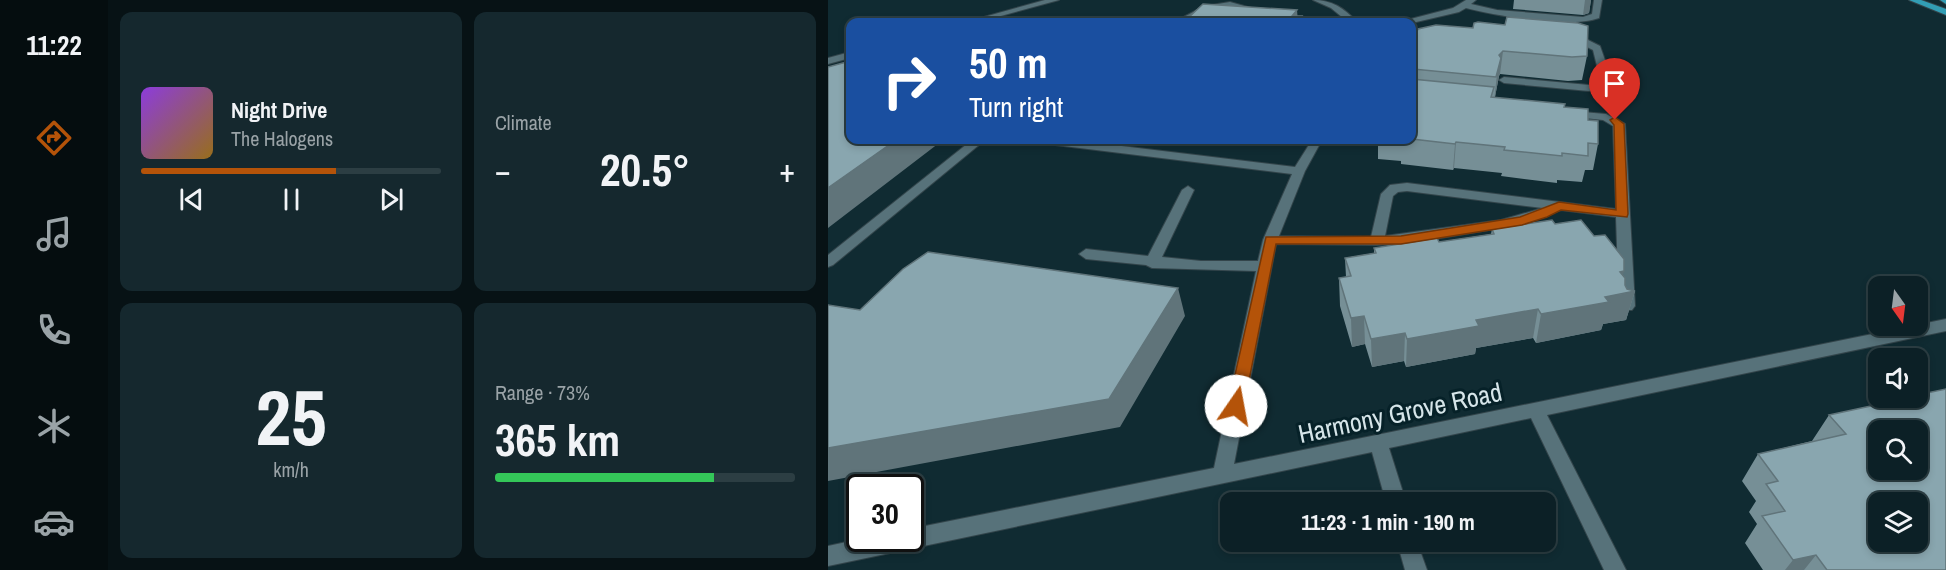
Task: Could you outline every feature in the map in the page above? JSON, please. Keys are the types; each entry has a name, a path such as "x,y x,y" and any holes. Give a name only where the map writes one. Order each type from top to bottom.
{"main road":[{"path":"1913,0 1946,12"}],"street":[{"path":"985,18 1055,0"},
{"path":"1317,0 1334,6 1348,18"},
{"path":"1416,19 1456,10 1469,2 1503,14 1584,20 1596,16 1598,0"},
{"path":"1187,18 1208,8 1230,5 1277,18"},
{"path":"1503,80 1589,88 1605,84 1607,80 1597,48 1583,41 1553,38"},
{"path":"828,61 846,56"},
{"path":"1560,113 1606,117 1619,124 1627,312"},
{"path":"828,262 974,144"},
{"path":"1080,144 1299,171"},
{"path":"1222,476 1270,240 1299,171 1315,144"},
{"path":"1377,241 1387,194 1395,188 1407,187 1622,214"},
{"path":"1152,262 1188,190"},
{"path":"1270,240 1401,240 1522,221 1543,215 1559,206"},
{"path":"1086,254 1201,266 1265,266"},
{"name":"Harmony Grove Road","path":"828,556 1379,444 1946,325"},
{"path":"1536,411 1615,570"},
{"path":"1379,444 1393,492"},
{"path":"1410,552 1416,570"}],"building":[{"path":"1203,4 1297,10 1292,16 1302,16 1301,18 1188,18"},
{"path":"1507,17 1578,23 1588,26 1587,56 1572,57 1503,51 1499,55 1501,58 1496,77 1416,69 1418,29 1436,25 1473,28 1474,23 1478,22 1505,25"},
{"path":"846,62 846,144 890,144 828,188 828,67"},
{"path":"1416,79 1494,87 1491,97 1565,104 1564,107 1588,109 1588,120 1598,121 1598,144 1588,143 1588,156 1562,153 1562,156 1504,150 1505,147 1456,142 1455,144 1416,139"},
{"path":"1552,220 1555,224 1581,220 1594,236 1605,235 1624,259 1624,271 1620,272 1625,278 1627,289 1635,291 1605,297 1609,302 1541,314 1538,309 1476,320 1479,326 1407,339 1405,333 1371,339 1364,316 1351,318 1339,278 1351,276 1345,258 1376,253 1374,248 1437,238 1439,242 1494,234 1492,229"},
{"path":"928,252 1178,288 1109,399 828,448 828,305 860,310 903,269"},
{"path":"1946,389 1946,570 1827,570 1816,555 1793,560 1762,516 1785,511 1766,484 1778,481 1758,454 1846,434 1829,415 1868,407 1928,408 1928,393"}],"route":[{"path":"1236,406 1270,240 1401,240 1522,221 1543,215 1559,206 1622,214 1619,124 1615,120"}]}
